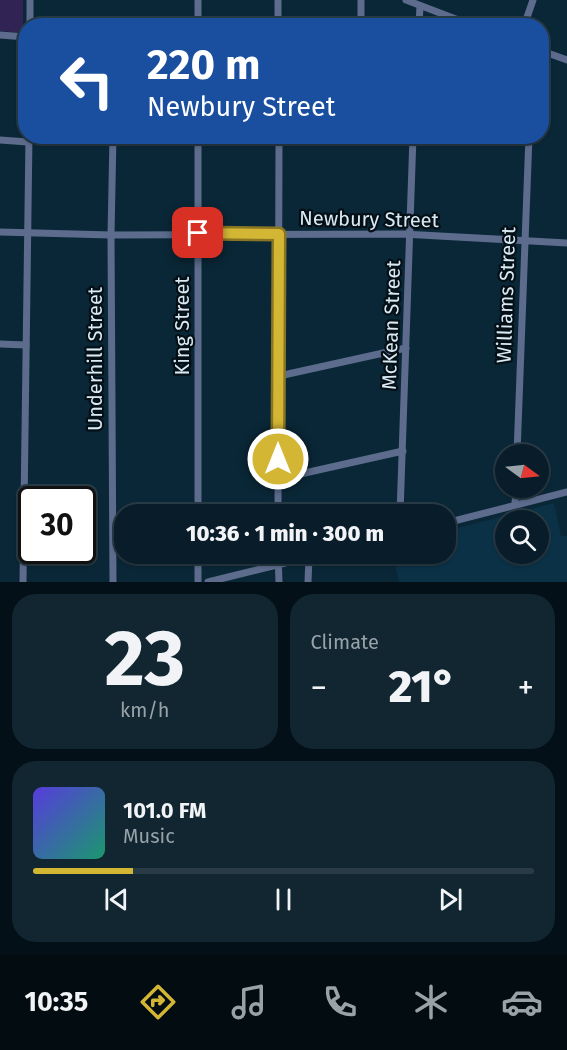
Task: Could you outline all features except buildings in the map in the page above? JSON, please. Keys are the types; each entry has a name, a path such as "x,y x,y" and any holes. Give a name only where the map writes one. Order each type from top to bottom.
{"street":[{"path":"30,0 30,18"},
{"path":"198,0 198,18"},
{"path":"278,0 279,18"},
{"path":"361,0 361,18"},
{"path":"406,0 452,18"},
{"path":"527,18 533,0"},
{"path":"419,18 420,6"},
{"path":"0,35 18,36"},
{"path":"549,54 567,60"},
{"path":"0,140 18,139"},
{"path":"23,582 28,144"},
{"name":"Underhill Street","path":"113,144 111,235 113,582"},
{"name":"King Street","path":"198,144 198,504"},
{"path":"278,504 279,144"},
{"name":"McKean Street","path":"400,504 413,144"},
{"name":"Williams Street","path":"517,444 529,144"},
{"name":"Newbury Street","path":"0,232 111,235 411,234 567,243"},
{"path":"0,344 26,345"},
{"path":"279,376 406,348"},
{"path":"278,479 403,451"},
{"path":"456,520 567,492"},
{"path":"515,498 515,504"},
{"path":"198,564 198,582"},
{"path":"208,582 278,564 279,582"},
{"path":"308,582 309,564"}],"shaded area":[{"path":"0,0 23,0 23,18 18,18 18,33 0,31"},
{"path":"554,503 561,536 567,536 567,582 399,582 395,564 456,564 456,528 495,518 495,564 549,564 549,510 527,510"}],"route":[{"path":"198,233 279,234 278,459"}]}
